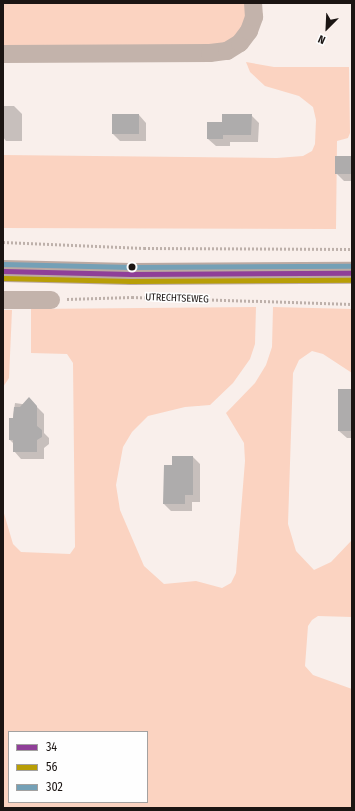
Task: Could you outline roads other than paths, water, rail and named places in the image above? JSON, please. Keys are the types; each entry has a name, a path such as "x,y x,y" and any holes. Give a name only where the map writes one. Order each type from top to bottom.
{"main road":[{"path":"3,271 131,274 352,273"}],"street":[{"path":"3,54 210,53 227,51 240,43 249,31 254,17 253,3"},
{"path":"3,300 51,300"}]}
